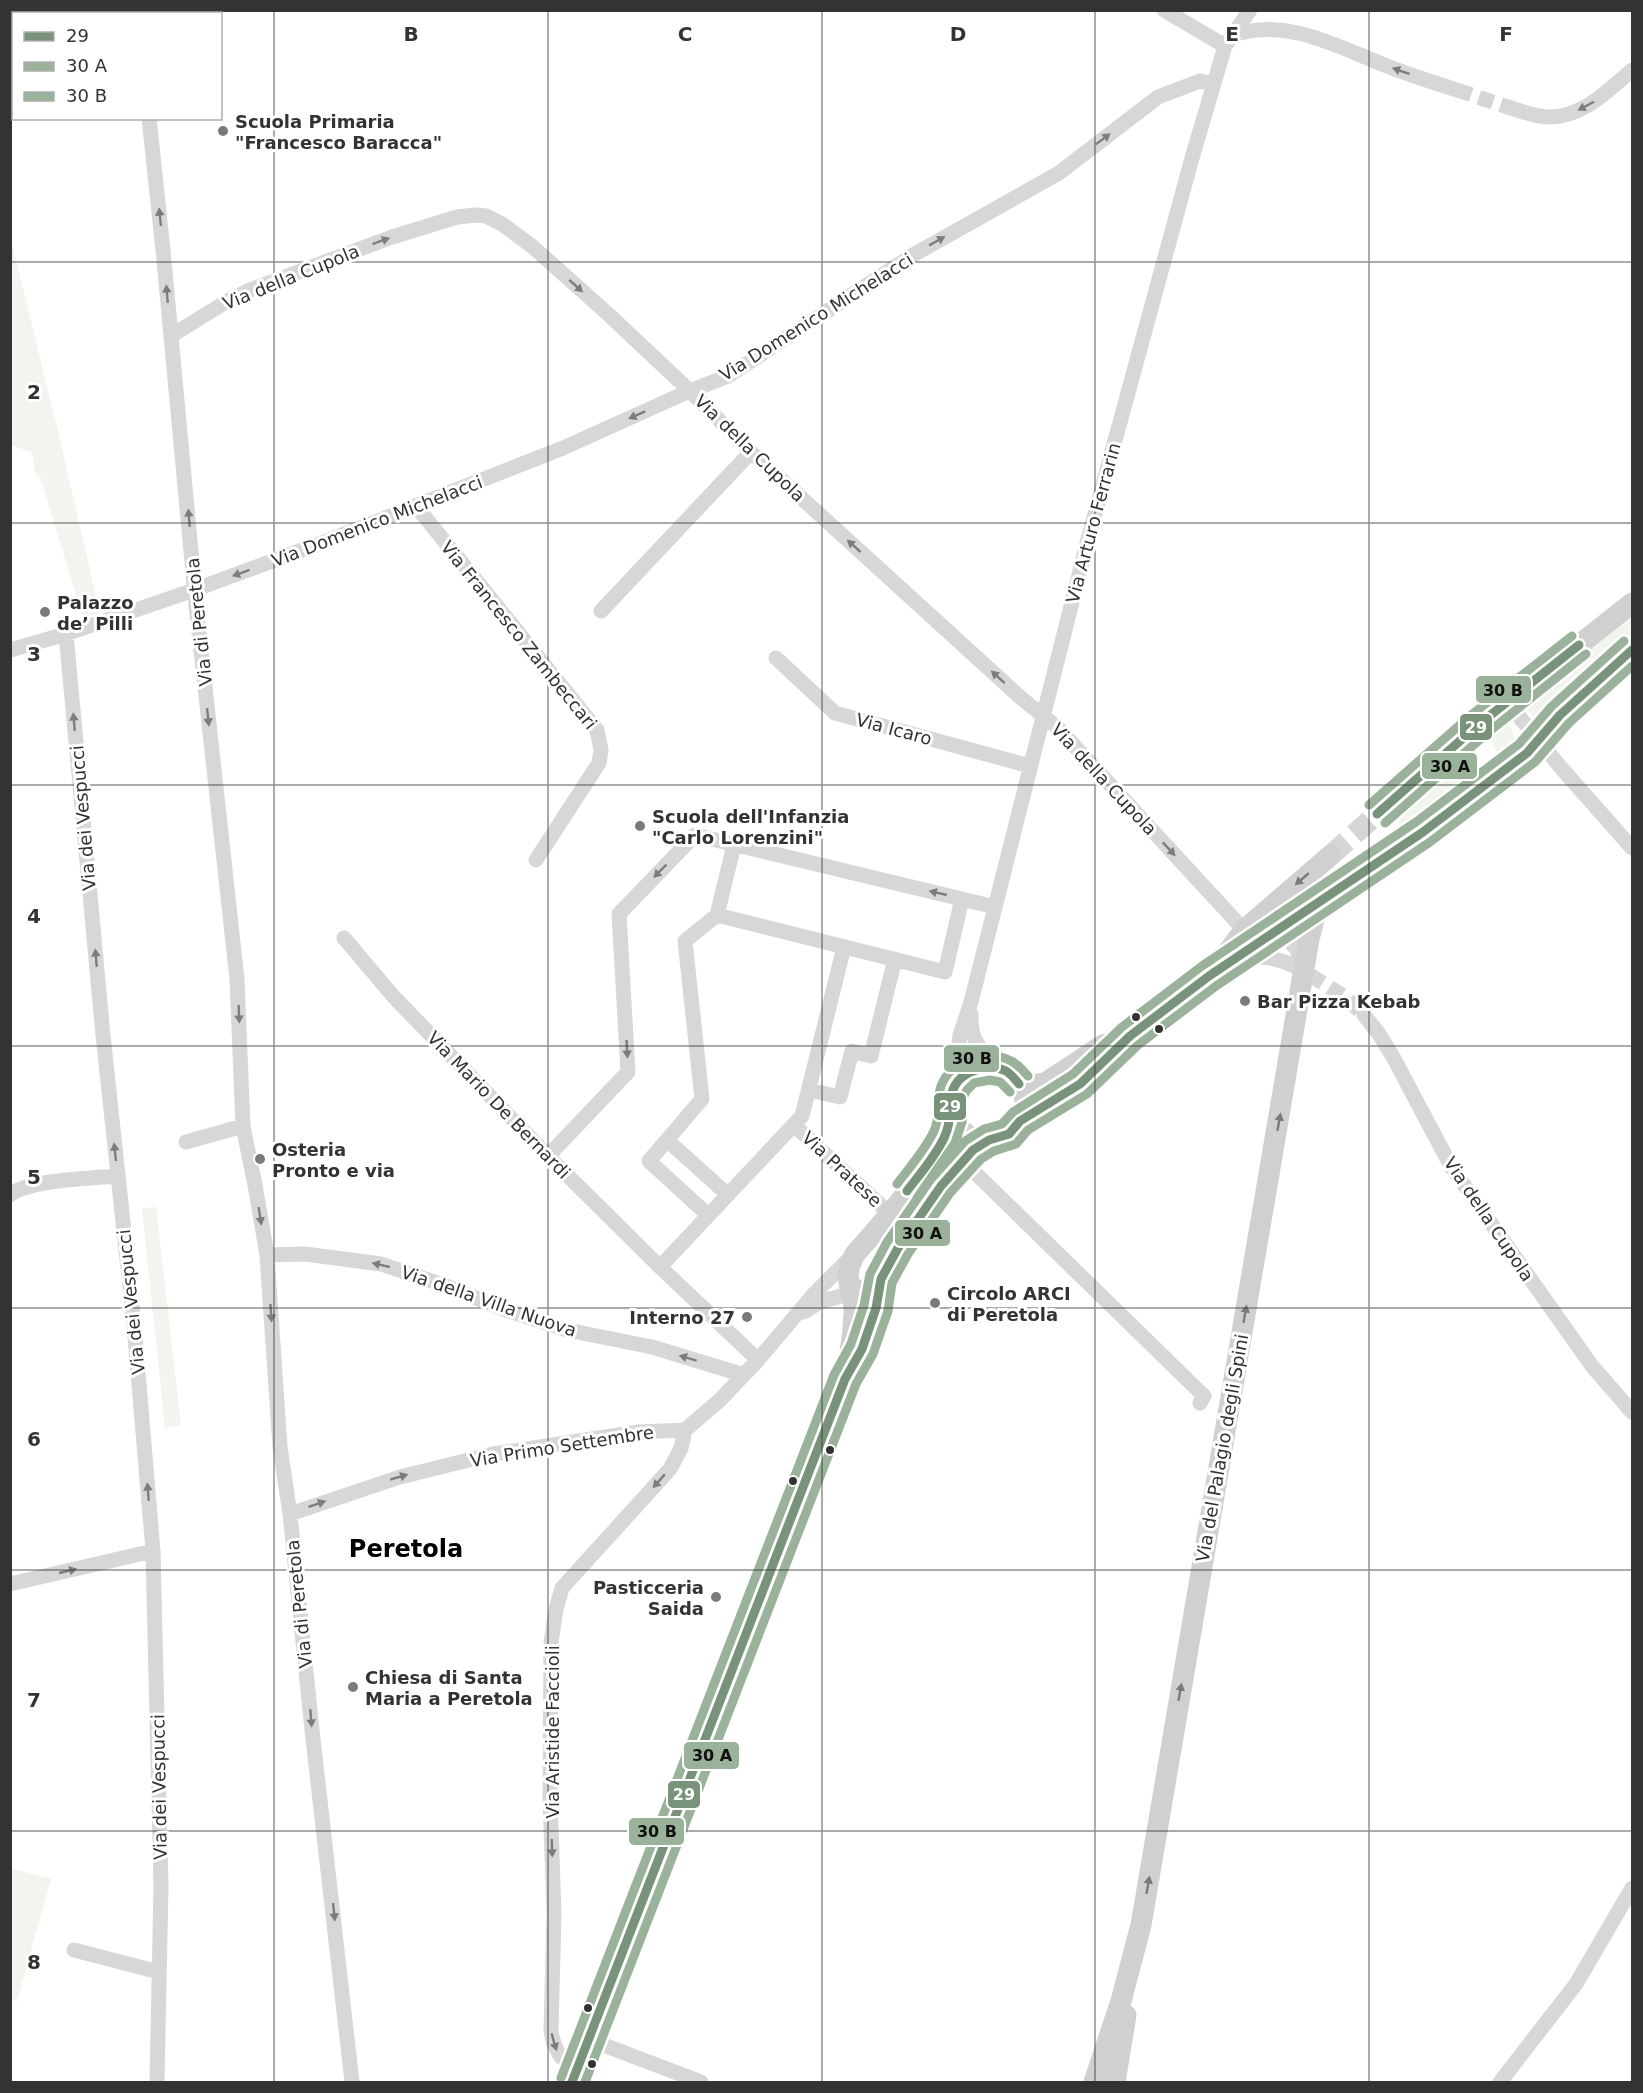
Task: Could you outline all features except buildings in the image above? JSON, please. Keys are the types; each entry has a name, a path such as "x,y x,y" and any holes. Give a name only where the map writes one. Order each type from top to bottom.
{"main road":[{"path":"1404,790 1452,747 1632,603"},
{"path":"1387,856 1452,811 1527,753 1560,715 1632,650"},
{"path":"851,1293 867,1289 881,1279 904,1239 962,1160 989,1140 1009,1134 1020,1121 1080,1084 1130,1036 1209,976 1229,956 1244,930 1330,855"},
{"name":"Via del Palagio degli Spini","path":"1115,2082 1307,973 1312,924 1319,907 1327,898 1272,936"},
{"path":"1229,956 1272,936"},
{"path":"1019,1084 1032,1086 1045,1083 1103,1045 1130,1036"},
{"path":"989,1140 975,1138 964,1131 955,1122 952,1113 952,1091 956,1084 969,1073 984,1068 997,1068 1010,1075 1019,1084 1024,1101 1020,1121"},
{"name":"Via Pratese","path":"574,2077 839,1396 845,1378 853,1335 854,1305 847,1274 855,1254 890,1213 932,1157 949,1127 952,1113"},
{"name":"Via del Palagio degli Spini","path":"1094,2082 1141,1925"}],"street":[{"path":"1164,10 1228,41 1250,30 1269,29 1307,35 1457,90"},
{"name":"Via Arturo Ferrarin","path":"952,1091 960,1035 971,1002 1086,547 1213,84 1228,41 1250,10"},
{"path":"1508,107 1540,116 1562,116 1591,104 1632,70"},
{"name":"Via Domenico Michelacci","path":"10,650 66,634 195,590 416,506 563,448 728,376 917,252 1059,173 1158,97 1200,81 1213,84"},
{"name":"Via di Peretola","path":"148,120 237,979 243,1126 267,1255 280,1447 290,1514 351,2082"},
{"name":"Via della Cupola","path":"171,336 229,300 260,286 400,235 457,217 486,216 502,224 533,247 690,391 751,452 1012,690 1043,714 1244,930"},
{"path":"601,611 751,452"},
{"name":"Via Francesco Zambeccari","path":"416,506 597,730 601,750 599,763 536,860"},
{"name":"Via dei Vespucci","path":"66,634 117,1176 134,1325 153,1551 161,1874 157,2082"},
{"name":"Via Icaro","path":"776,658 835,713 1030,766"},
{"path":"1507,702 1632,848"},
{"path":"549,1156 628,1072 619,914 695,836 995,907"},
{"path":"708,1215 649,1161 702,1099 685,940 717,915 734,845"},
{"path":"717,915 945,972 962,899"},
{"path":"1272,936 1281,936 1294,946 1300,954 1307,973"},
{"name":"Via Mario De Bernardi","path":"344,938 394,997 549,1156 660,1267 758,1360"},
{"path":"660,1267 802,1116 844,947"},
{"path":"1229,956 1273,959 1307,973"},
{"path":"809,1090 840,1097 852,1051 871,1056 895,959"},
{"name":"Via Arturo Ferrarin","path":"971,1002 974,1040 997,1068"},
{"name":"Via della Cupola","path":"1364,1015 1392,1055 1458,1176 1592,1366 1632,1412"},
{"name":"Via Pratese","path":"794,1125 890,1213"},
{"path":"186,1142 243,1126"},
{"path":"667,1140 728,1195"},
{"path":"962,1160 1204,1396 1200,1403"},
{"path":"10,1195 15,1190 27,1186 117,1176"},
{"name":"Via della Villa Nuova","path":"267,1255 305,1254 381,1264 567,1330 652,1347 744,1375"},
{"path":"685,1430 709,1411 744,1375 820,1287 855,1254"},
{"path":"794,1319 820,1302 851,1293"},
{"name":"Via Primo Settembre","path":"290,1514 400,1477 493,1454 638,1432 685,1430"},
{"name":"Via Aristide Faccioli","path":"574,2077 555,2048 551,2031 554,1910 550,1797 551,1654 556,1609 562,1588 670,1469 681,1448 685,1430"},
{"path":"10,1584 153,1551"},
{"path":"1500,2082 1576,1984 1632,1888"},
{"path":"74,1950 159,1972"},
{"path":"588,2039 701,2082"}],"shaded area":[{"path":"10,236 100,614 83,617 41,480 35,473 32,452 12,446 10,439"},
{"path":"1632,612 1632,634 1548,709 1544,717 1533,716 1529,713 1527,699"},
{"path":"1500,719 1512,729 1514,745 1498,755 1491,740 1482,734"},
{"path":"1454,758 1453,767 1465,780 1471,780 1397,834 1403,805"},
{"path":"156,1207 181,1425 165,1428 142,1208"},
{"path":"10,1868 51,1879 17,2001 10,1999"}],"tunnel":[{"path":"1457,90 1508,107"},
{"path":"1331,855 1404,790"},
{"path":"1328,898 1387,856"},
{"path":"1310,975 1345,997 1364,1015"}],"transit line":[{"path":"1369,805 1470,716 1572,636"},
{"path":"561,2078 834,1375 851,1344 864,1305 870,1274 887,1242 931,1179 965,1141 984,1129 1002,1124 1013,1112 1073,1074 1122,1027 1202,966 1416,822 1519,744 1552,706 1624,641"},
{"name":"29","path":"1377,814 1478,725 1579,645"},
{"name":"29","path":"572,2082 845,1379 862,1349 876,1308 881,1279 898,1248 941,1186 973,1150 989,1140 1009,1134 1020,1121 1080,1084 1130,1036 1209,976 1423,832 1527,753 1560,715 1632,650"},
{"path":"1385,823 1486,734 1586,654"},
{"path":"585,2082 856,1384 873,1354 888,1311 892,1283 908,1254 950,1193 981,1159 994,1151 1016,1144 1028,1130 1087,1094 1138,1045 1216,986 1430,842 1535,762 1569,723 1632,666"},
{"path":"897,1184 922,1152 934,1131 941,1086 953,1069 961,1063 981,1056 1002,1057 1014,1062 1028,1076"},
{"name":"29","path":"907,1191 932,1159 944,1138 952,1093 960,1079 982,1068 998,1068 1006,1071 1019,1084"},
{"path":"917,1198 955,1143 962,1122 963,1097 967,1090 974,1083 990,1080 1000,1082 1010,1092"}],"place":[{"name":"Scuola Primaria \"Francesco Baracca\"","path":"223,131"},
{"name":"Palazzo de’ Pilli","path":"45,612"},
{"name":"Scuola dell'Infanzia \"Carlo Lorenzini\"","path":"640,826"},
{"name":"Bar Pizza Kebab","path":"1245,1001"},
{"name":"Osteria Pronto e via","path":"260,1159"},
{"name":"Circolo ARCI di Peretola","path":"935,1303"},
{"name":"Interno 27","path":"747,1317"},
{"name":"Pasticceria Saida","path":"716,1597"},
{"name":"Chiesa di Santa Maria a Peretola","path":"353,1687"}],"district":[{"name":"Peretola","path":"406,1549"}]}
